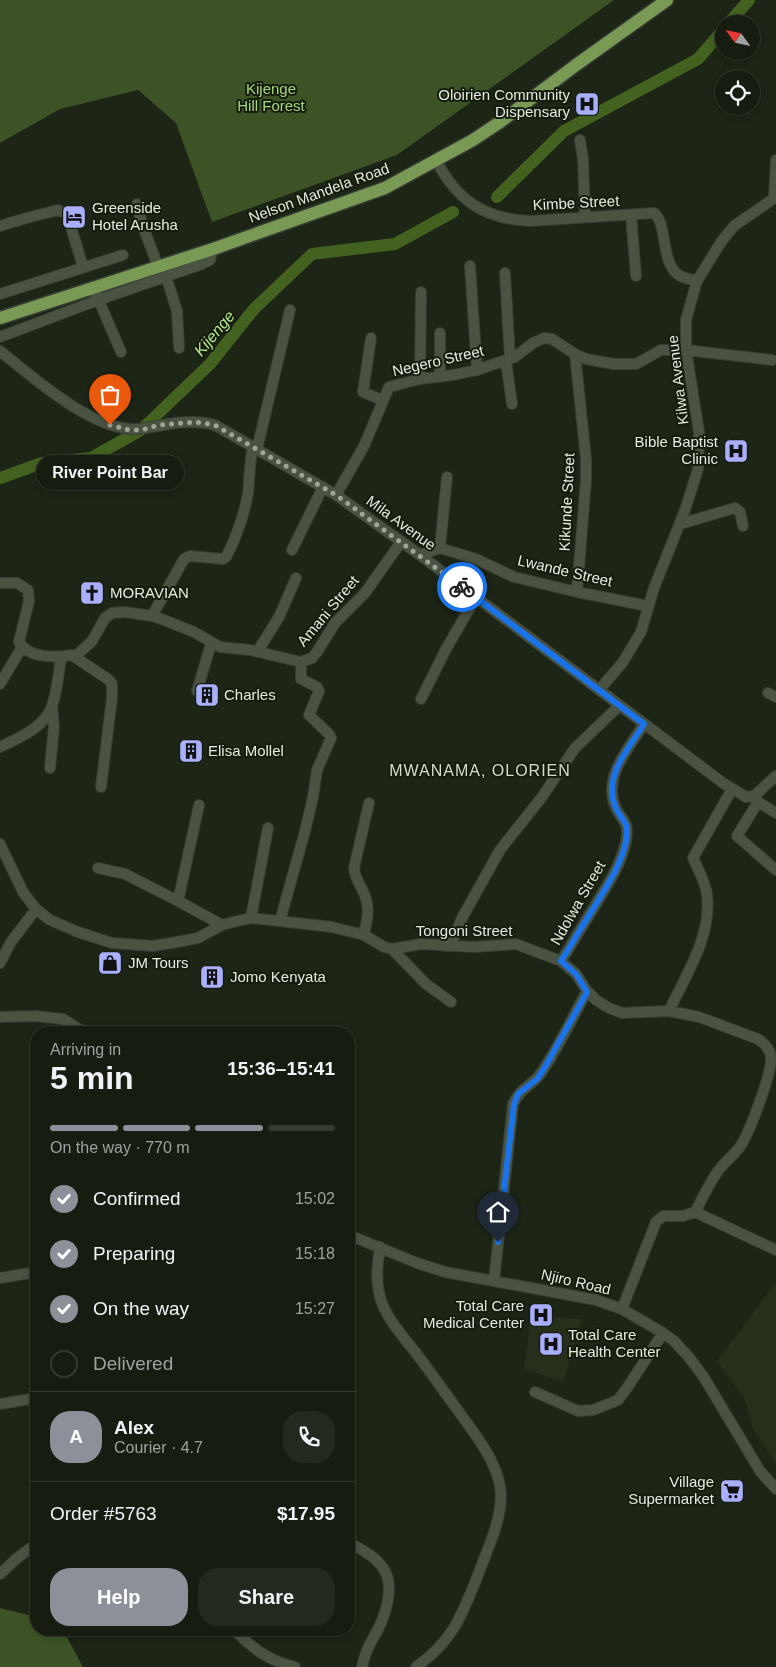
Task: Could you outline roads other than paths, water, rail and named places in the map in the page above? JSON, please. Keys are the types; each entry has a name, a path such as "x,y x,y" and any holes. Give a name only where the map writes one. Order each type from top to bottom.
{"main road":[{"name":"Nelson Mandela Road","path":"0,318 96,294 162,271 213,249 385,188 500,122 667,0"}],"street":[{"path":"580,140 583,159 585,217"},
{"name":"Kimbe Street","path":"436,160 454,190 478,208 493,215 513,220 654,213 661,222 664,248 669,262 676,272 683,277 697,280"},
{"path":"775,198 776,160"},
{"name":"Kilwa Avenue","path":"599,690 623,662 635,643 644,623 648,606 680,524 698,468 699,446 696,406 686,350 686,320 697,280 721,242 734,226 775,198"},
{"path":"137,204 142,224 178,311 179,348"},
{"path":"0,226 58,210 67,214 83,267"},
{"path":"631,215 636,276"},
{"path":"0,294 122,255"},
{"path":"470,266 477,370"},
{"path":"505,273 508,360 512,404"},
{"path":"420,379 421,292"},
{"path":"0,337 96,294 121,352"},
{"path":"152,616 184,559 190,556 223,559 226,557 242,514 248,487 248,471 290,310"},
{"path":"440,333 440,377"},
{"path":"371,338 363,392 382,400"},
{"name":"Negero Street","path":"336,495 368,440 382,400 389,387 420,379 477,370 508,360 544,338 552,339 575,354 597,361 627,365 636,364 658,350 686,350 772,360"},
{"name":"Mila Avenue","path":"0,351 72,406 110,425 129,430 142,430 159,425 196,422 215,425 324,487 420,555 732,789 746,797 756,799 776,813"},
{"name":"Kikunde Street","path":"575,354 586,459 577,592"},
{"path":"420,555 440,548 447,477"},
{"path":"292,550 324,487"},
{"path":"680,524 735,508 740,512 744,526"},
{"name":"Amani Street","path":"75,657 92,641 105,618 112,613 125,612 152,616 194,632 211,644 301,662 312,658 336,623 365,593 401,542"},
{"name":"Lwande Street","path":"440,548 476,559 514,577 648,606"},
{"path":"257,652 278,617 296,578"},
{"path":"0,583 18,583 28,590 29,601 19,642 22,648 45,656 61,657 72,655 112,684 101,787"},
{"path":"421,699 446,649 476,597"},
{"path":"197,691 211,644"},
{"path":"0,684 22,648"},
{"path":"0,747 26,734 48,715 52,706 61,657"},
{"path":"280,921 313,797 317,770 330,738 309,715 319,691 301,679 301,662"},
{"path":"50,768 54,727 52,706"},
{"path":"445,946 453,939 462,918 500,850 542,798 575,748 619,706"},
{"name":"Ndolwa Street","path":"561,961 617,868 626,840 627,823 615,807 611,786 614,772 644,724"},
{"path":"776,776 756,799 737,836 776,870"},
{"path":"669,1011 699,947 707,921 707,893 694,858 732,789"},
{"path":"364,935 368,908 366,897 356,878 354,868 369,803"},
{"path":"178,901 199,805"},
{"path":"251,918 268,828"},
{"path":"0,844 23,892 36,909 50,920 112,944 152,946 198,938 222,925 251,918 332,927 364,935 384,947 392,949 426,984 451,1002"},
{"path":"0,862 11,865"},
{"path":"98,868 125,874 222,925"},
{"path":"0,963 11,942 36,909"},
{"name":"Tongoni Street","path":"392,949 421,944 495,947 516,944 561,961 576,974 587,992 608,1008 622,1012 669,1011 699,1017 758,1039 768,1049 773,1068 748,1132 740,1147 717,1172 695,1212"},
{"path":"494,1281 514,1104 518,1094 537,1079 545,1067 587,992"},
{"path":"0,1017 35,1016 64,1019 75,1026"},
{"path":"622,1309 656,1222 663,1216 682,1216 695,1212 776,1250"},
{"name":"Njiro Road","path":"355,1237 417,1263 445,1272 596,1300 622,1309 663,1333 674,1341 698,1370 760,1471 776,1489"},
{"path":"380,1247 376,1276 382,1303 399,1330 482,1444 497,1474 501,1495 490,1544 453,1632 433,1655 416,1667"},
{"path":"0,1278 30,1273"},
{"path":"535,1392 578,1411 603,1407 618,1400 663,1333"},
{"path":"0,1404 30,1399"},
{"path":"355,1546 366,1551 383,1568 389,1581 385,1610 368,1645 362,1667"},
{"path":"0,1574 30,1548"},
{"path":"240,1636 268,1658 295,1667"}],"waterway":[{"path":"736,15 749,0"},
{"path":"497,197 564,131 698,59 715,39"},
{"name":"Kijenge","path":"0,478 42,463 91,458 141,430 210,364 254,309 312,254 395,244 453,212"}],"place":[{"name":"Oloirien Community Dispensary","path":"587,104"},
{"name":"Greenside Hotel Arusha","path":"74,217"},
{"name":"River Point Bar","path":"110,425"},
{"name":"Bible Baptist Clinic","path":"736,451"},
{"name":"MORAVIAN","path":"92,593"},
{"name":"Charles","path":"207,695"},
{"name":"Elisa Mollel","path":"191,751"},
{"name":"JM Tours","path":"110,963"},
{"name":"Jomo Kenyata","path":"212,977"},
{"name":"Total Care Medical Center","path":"541,1315"},
{"name":"Total Care Health Center","path":"551,1344"},
{"name":"Village Supermarket","path":"732,1491"}],"district":[{"name":"MWANAMA, OLORIEN","path":"480,770"}],"park label":[{"name":"Kijenge Hill Forest","path":"271,98"}]}
